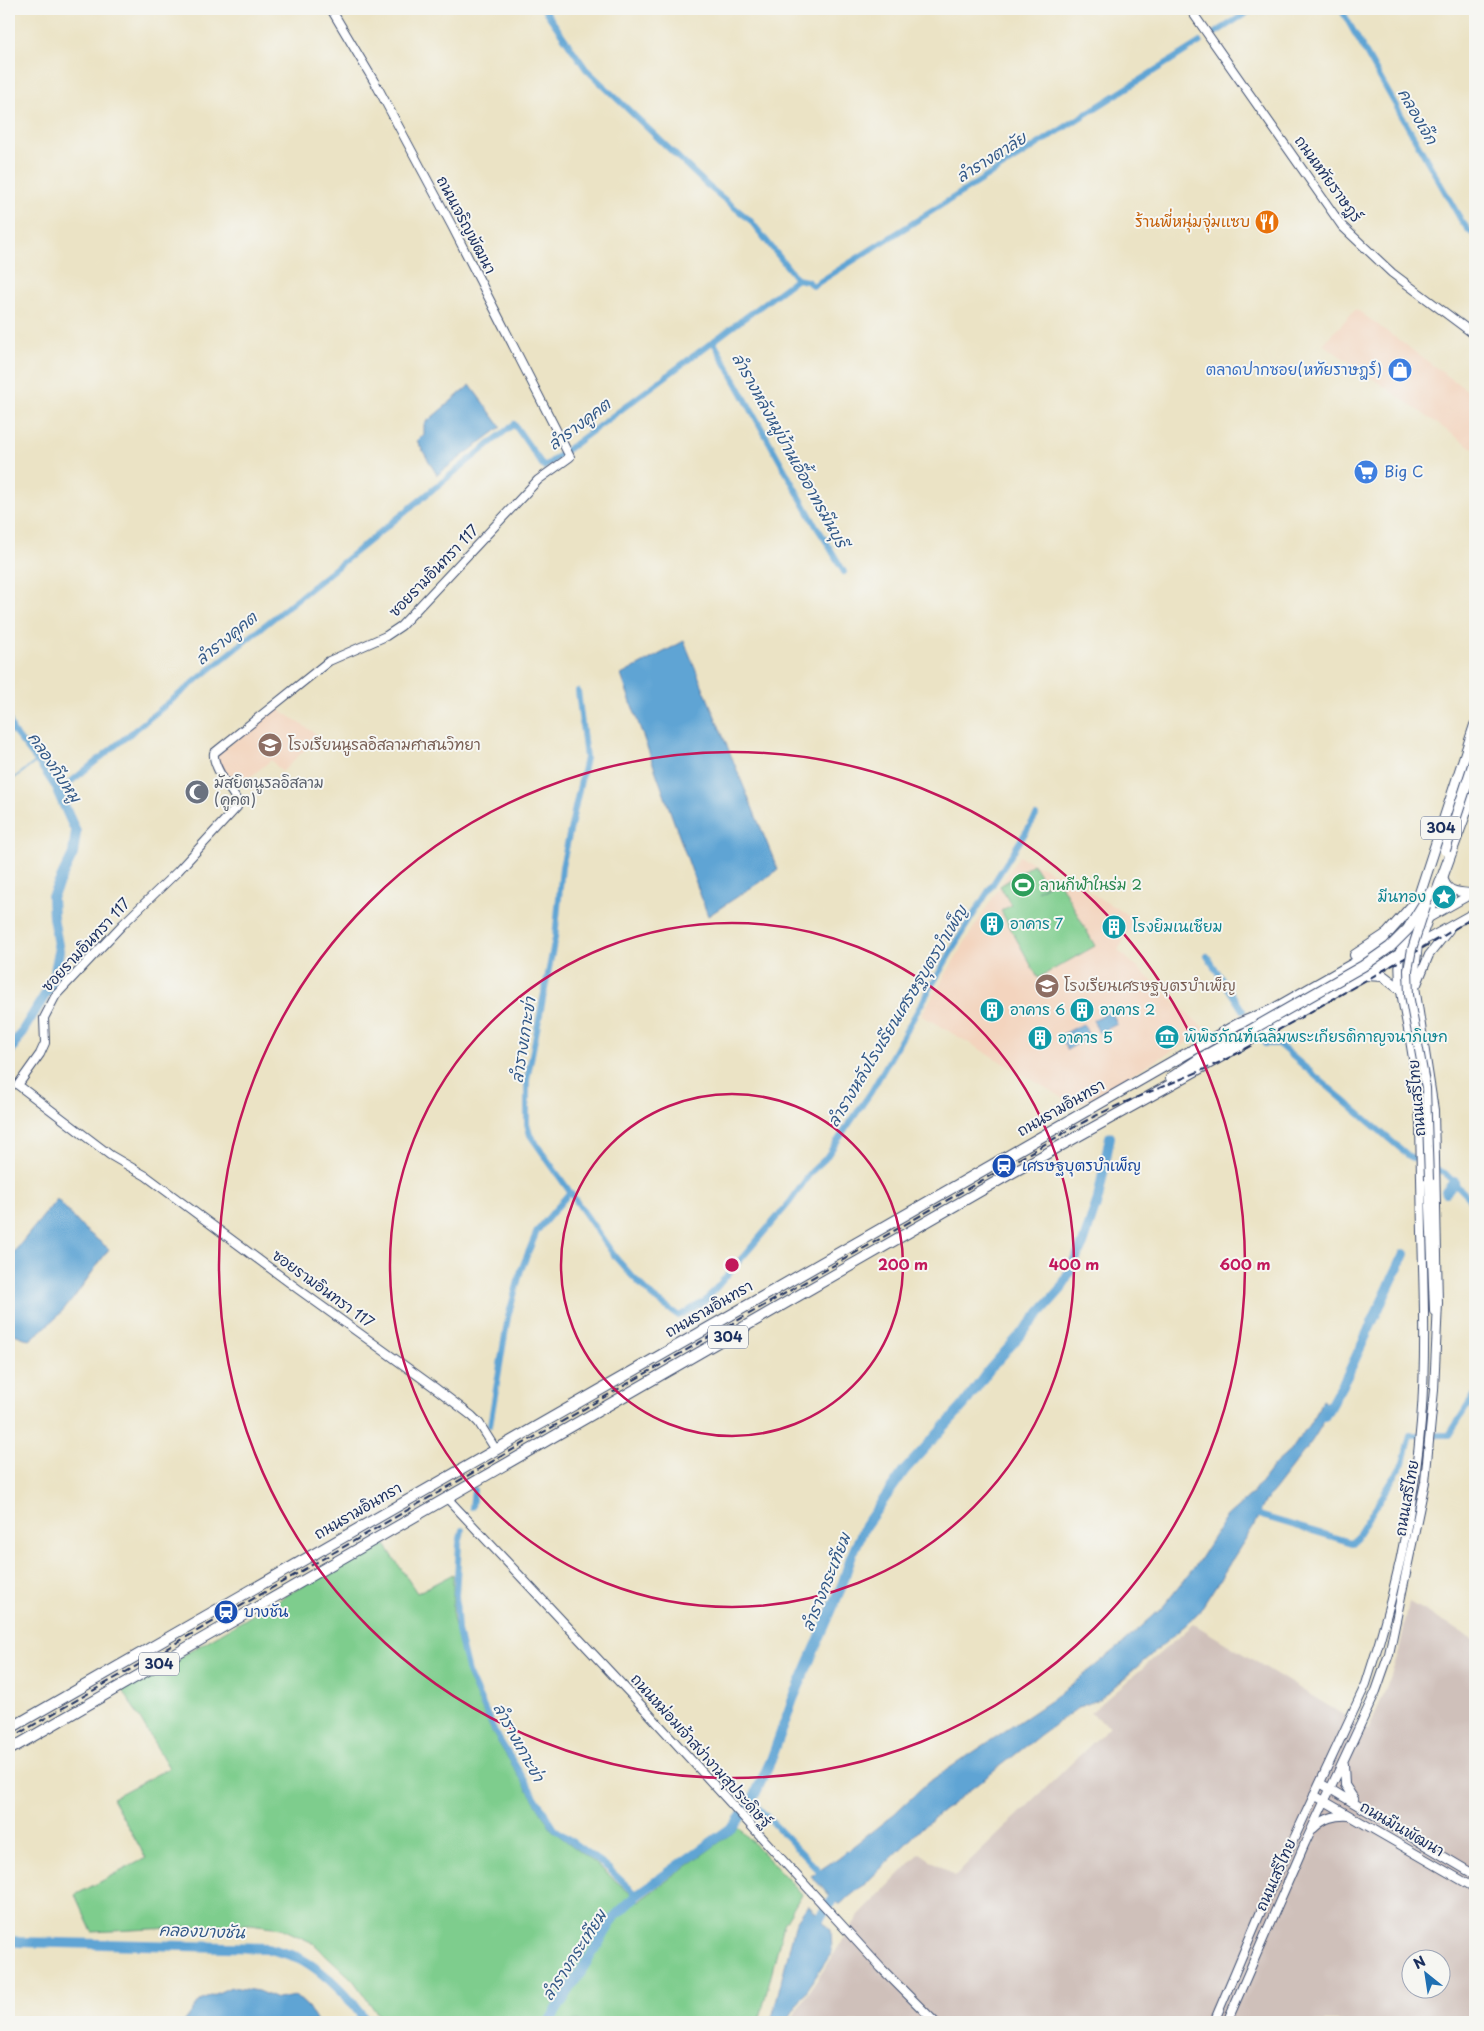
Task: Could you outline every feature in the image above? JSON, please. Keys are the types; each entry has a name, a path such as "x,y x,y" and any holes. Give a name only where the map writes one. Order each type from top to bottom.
{"highway":[{"name":"304","path":"9,1750 1146,1097 1187,1076 1418,944 1427,919 1439,833 1475,725"},
{"path":"1146,1097 1201,1058 1363,966 1390,947 1408,929 1430,888 1475,759"},
{"name":"304","path":"1400,954 1417,899 1443,875 1475,787"},
{"path":"1439,833 1439,840 1444,843 1459,834"},
{"path":"1238,1024 1372,945 1398,923 1417,899"},
{"name":"ถนนรามอินทรา","path":"9,1729 1238,1024 1272,1010 1427,919"},
{"path":"1364,976 1383,976 1400,989"},
{"path":"1313,987 1321,1000"},
{"path":"304,1560 313,1576"}],"main road":[{"name":"ถนนเจริญพัฒนา","path":"331,9 378,88 452,226 567,452"},
{"name":"ถนนหทัยราษฎร์","path":"1190,9 1342,226 1392,273 1475,336"},
{"name":"ซอยรามอินทรา 117","path":"496,1450 479,1423 434,1387 146,1176 110,1156 18,1084 40,1054 45,1042 44,1018 56,995 123,924 178,871 237,807 238,802 216,766 214,753 329,661 386,636 401,626 567,452"},
{"path":"1443,875 1446,886 1451,890 1474,892"},
{"path":"1430,888 1412,949 1408,970 1410,995 1426,1088 1432,1183"},
{"path":"1427,919 1474,892"},
{"path":"1418,944 1475,912"},
{"path":"1416,992 1420,974 1429,955 1455,923"},
{"name":"ถนนเสรีไทย","path":"1228,2022 1309,1834 1376,1691 1388,1654 1421,1502 1432,1424 1437,1326 1431,1290 1432,1183 1435,1161 1434,1101 1416,992 1414,971 1418,944"},
{"name":"ถนนเสรีไทย","path":"1214,2022 1270,1890 1366,1684 1378,1649 1402,1544 1421,1423 1424,1326 1418,1103 1415,1073 1400,989 1400,954"},
{"path":"1415,1073 1422,1068 1429,1072"},
{"name":"ถนนหม่อมเจ้าสง่างามสุประดิษฐ์","path":"447,1498 641,1705 834,1918 934,2022"},
{"path":"1345,1759 1343,1769 1345,1785 1359,1805"},
{"name":"ถนนมีนพัฒนา","path":"1320,1783 1475,1875"},
{"name":"ถนนมีนพัฒนา","path":"1314,1795 1475,1888"},
{"path":"1309,1834 1325,1819 1338,1816 1354,1817"}],"shaded area":[{"name":"ตลาดปากซอย(หทัยราษฎร์)","path":"1356,309 1475,396 1475,450 1323,344"},
{"name":"โรงเรียนนูรลอิสลามศาสนวิทยา","path":"277,708 319,736 282,772 271,760 236,789 217,759 218,754"},
{"name":"โรงเรียนเศรษฐบุตรบำเพ็ญ","path":"1019,856 1069,880 1136,920 1118,950 1207,1031 1077,1106 921,1015"},
{"path":"1409,1602 1475,1640 1475,2022 792,2022 792,2018 858,1917 920,1853 955,1876 1110,1726 1090,1713 1194,1624 1368,1730 1386,1689 1399,1652"}],"green space":[{"path":"1033,864 1046,885 1037,891 1058,879 1095,946 1038,978 1001,911 1011,905 1000,886"},
{"path":"382,1540 417,1593 453,1574 453,1618 467,1676 493,1734 553,1831 595,1863 639,1901 739,1828 802,1894 784,1924 759,2022 383,2022 353,1980 313,1943 281,1928 250,1924 92,1932 75,1895 146,1858 112,1798 169,1768 123,1690"}],"water":[{"path":"470,385 501,427 437,475 417,441 424,434 424,424"},
{"path":"684,641 778,870 708,916 621,675"},
{"path":"1111,1011 1117,1024 1099,1033 1093,1020"},
{"path":"1083,1024 1090,1037 1067,1050 1059,1036"},
{"path":"57,1199 83,1228 109,1249 73,1299 56,1318 30,1340 9,1332 9,1258"},
{"path":"1322,1400 1333,1407 1312,1441 1265,1502 1253,1527 1197,1615 1100,1699 1079,1707 925,1825 865,1884 839,1905 811,1876 838,1858 894,1814 927,1783 1056,1697 1120,1646 1162,1608 1196,1565 1227,1516 1252,1494 1274,1465 1292,1449 1315,1416"},
{"path":"808,1905 831,1930 832,1952 786,2022 771,2022 796,1922"},
{"path":"231,1987 258,1991 277,1999 296,1996 308,2007 317,2022 184,2022 200,2001"}],"waterway":[{"name":"ลำรางคูคต","path":"9,719 13,731 37,761 58,792 514,424 544,467 797,279 750,220 708,186 586,69 544,9"},
{"name":"ลำรางตาลัย","path":"1215,33 1253,9"},
{"name":"คลองเจ๊ก","path":"1341,9 1461,220 1469,231 1475,235"},
{"name":"ลำรางตาลัย","path":"797,279 807,281 813,286 1200,42"},
{"name":"ลำรางหลังหมู่บ้านเอื้ออาทรมีนบุรี","path":"713,341 816,526 844,572"},
{"name":"ลำรางเกาะข่า","path":"490,1425 508,1317 521,1270 537,1231 570,1192 530,1135 527,1124 527,1080 555,938 562,867 586,758 578,691"},
{"path":"9,782 37,761"},
{"name":"คลองกีบหมู","path":"9,1053 53,982 59,951 53,917 52,897 73,854 76,832 58,792"},
{"name":"ลำรางหลังโรงเรียนเศรษฐบุตรบำเพ็ญ","path":"570,1192 616,1258 654,1298 679,1316 705,1301 790,1202 811,1172 825,1159 871,1092 963,931 1036,816"},
{"path":"1207,956 1243,1011"},
{"path":"1263,1041 1265,1044 1278,1044 1409,1156 1424,1163"},
{"name":"ลำรางกระเทียม","path":"549,2022 616,1915 637,1895 734,1826 752,1801 771,1760 793,1699 841,1588 851,1557 865,1526 904,1471 963,1406 989,1370 1061,1289 1083,1244 1098,1199 1110,1137"},
{"path":"1433,1168 1445,1173 1475,1204"},
{"path":"1446,1192 1454,1182"},
{"path":"1324,1417 1347,1376 1404,1254"},
{"path":"1252,1513 1353,1543 1403,1463 1410,1435 1449,1435 1475,1394"},
{"name":"ลำรางเกาะข่า","path":"472,1507 474,1490"},
{"name":"ลำรางเกาะข่า","path":"462,1530 459,1544 456,1595 458,1631 468,1672 495,1732 555,1829 608,1868 637,1895"},
{"path":"752,1801 824,1876"},
{"path":"813,1929 840,1889"},
{"name":"คลองบางชัน","path":"9,1940 18,1942 267,1948 297,1957 320,1971 345,1995 366,2022"}],"railway":[{"path":"9,1739 1080,1124 1238,1053 1442,937 1475,916"}],"place":[{"name":"ร้านพี่หนุ่มจุ่มแซบ","path":"1267,222"},
{"name":"ตลาดปากซอย(หทัยราษฎร์)","path":"1400,370"},
{"name":"Big C","path":"1366,472"},
{"name":"โรงเรียนนูรลอิสลามศาสนวิทยา","path":"270,745"},
{"name":"มัสยิตนูรลอิสลาม (คูคต)","path":"197,792"},
{"name":"ลานกีฬาในร่ม 2","path":"1023,885"},
{"name":"มีนทอง","path":"1444,897"},
{"name":"อาคาร 7","path":"992,924"},
{"name":"โรงยิมเนเซียม","path":"1114,927"},
{"name":"โรงเรียนเศรษฐบุตรบำเพ็ญ","path":"1047,986"},
{"name":"อาคาร 6","path":"992,1010"},
{"name":"อาคาร 2","path":"1082,1010"},
{"name":"พิพิธภัณฑ์เฉลิมพระเกียรติกาญจนาภิเษก","path":"1167,1037"},
{"name":"อาคาร 5","path":"1040,1038"},
{"name":"เศรษฐบุตรบำเพ็ญ","path":"1004,1166"},
{"name":"บางชัน","path":"226,1612"}]}
